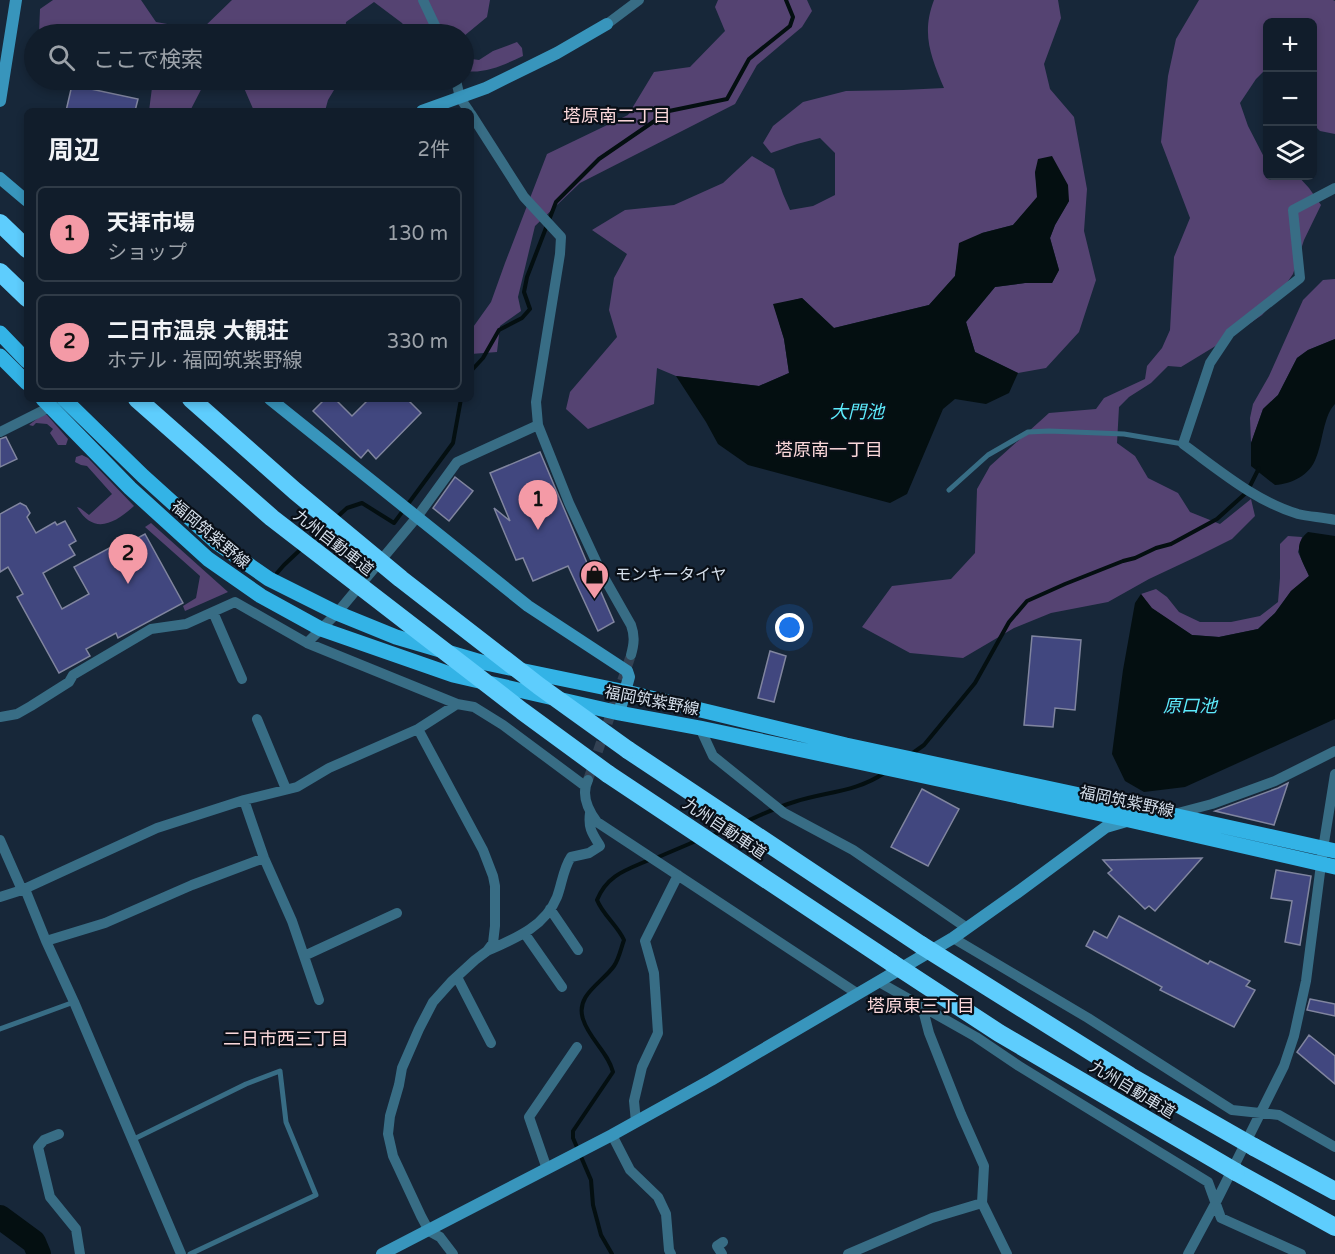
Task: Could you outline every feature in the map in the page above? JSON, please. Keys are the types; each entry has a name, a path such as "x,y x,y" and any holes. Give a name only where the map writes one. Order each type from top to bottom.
{"highway":[{"path":"0,223 24,246"},
{"path":"0,272 24,295"},
{"name":"九州自動車道","path":"139,402 272,518 513,704 608,774 999,1032 1236,1172 1335,1227"},
{"name":"九州自動車道","path":"194,402 295,491 401,579 539,686 628,750 921,945 1130,1076 1335,1191"}],"main road":[{"path":"0,333 24,358"},
{"path":"0,356 24,380"},
{"name":"福岡筑紫野線","path":"68,402 143,476 216,542 269,579 337,613 396,637 481,662 626,692 846,745 1173,815 1328,858"},
{"name":"福岡筑紫野線","path":"46,403 130,488 208,559 261,596 321,629 453,675 619,713 700,728 1129,820 1328,858"}],"street":[{"path":"0,101 16,0"},
{"path":"423,0 434,24"},
{"path":"431,108 486,88 557,53 607,24 639,0"},
{"path":"458,90 467,108"},
{"path":"474,119 524,197 561,237 536,402 538,425 568,503 602,574 631,625 634,634 631,655"},
{"path":"0,178 24,198"},
{"path":"1335,188 1293,210 1300,278 1230,333 1210,363 1183,444 1226,476 1267,502 1299,514 1335,520"},
{"path":"274,402 528,606 627,671 629,677 619,713"},
{"path":"0,432 46,403"},
{"path":"307,643 337,613 417,517 457,462 538,425"},
{"path":"0,717 17,714 32,706 69,682 73,675 151,629 186,624 235,602 307,643 457,704 474,707 503,725 587,783 587,804 597,822 858,994"},
{"path":"213,612 242,679"},
{"path":"0,897 23,890 158,828 244,800 297,787 329,768 418,729 457,704"},
{"path":"257,719 286,789"},
{"path":"700,728 713,756 784,813 853,850 967,928"},
{"path":"418,729 483,850 493,876 495,926 493,943 487,951"},
{"path":"382,1254 636,1122 879,982 953,938 1106,827 1129,820 1173,815 1212,804 1264,785 1335,751"},
{"path":"1188,1254 1284,1066 1294,1036 1328,858 1335,774"},
{"path":"244,800 264,858 292,921 319,1000"},
{"path":"453,1254 440,1237 429,1231 393,1156 388,1134 402,1068 433,1002 475,960 487,951 525,934 543,919 556,900 566,864 571,857 589,853 600,846 592,834 589,824 590,813"},
{"path":"0,840 74,1002 181,1254"},
{"path":"46,941 105,923 192,885 264,858"},
{"path":"636,1122 634,1101 639,1078 642,1066 658,1033 654,973 645,941 678,875"},
{"path":"550,909 578,950"},
{"path":"304,956 397,913"},
{"path":"525,934 562,987"},
{"path":"953,938 1088,1018 1232,1110 1279,1115 1335,1147"},
{"path":"457,977 491,1043"},
{"path":"879,982 976,1037 1019,1066 1208,1182 1221,1218 1301,1254"},
{"path":"922,1006 929,1033 984,1166 982,1203 1007,1254"},
{"path":"547,1169 529,1117 577,1047"},
{"path":"59,1134 44,1140 38,1147 50,1197 76,1229 80,1254"},
{"path":"612,1135 630,1170 658,1197 666,1214 671,1254"},
{"path":"854,1253 932,1218 982,1203"},
{"path":"722,1254 717,1246 723,1242"}],"lane":[{"path":"949,490 988,455 1028,432 1124,434 1183,444"},
{"path":"0,1029 74,1002"},
{"path":"132,1140 246,1084 280,1071 286,1122 316,1195 190,1254"}],"shaded area":[{"path":"53,0 141,0 156,22 167,24 39,24 40,9"},
{"path":"232,0 490,0 487,17 474,28 474,24 403,24 374,2 346,24 207,24"},
{"path":"718,0 807,0 812,11 802,27 757,65 735,104 580,183 535,226 518,297 521,311 500,326 497,352 474,354 474,326 491,302 547,154 628,115 654,72 690,67 725,31 715,7"},
{"path":"934,0 1058,0 1061,18 1044,64 1050,89 1074,117 1087,189 1084,231 1096,280 1079,332 1046,368 1018,373 975,352 966,322 995,287 1025,283 1052,283 1059,270 1050,238 1069,201 1035,172 1038,197 1013,225 982,233 957,263 955,276 929,305 834,328 802,298 774,305 784,339 789,373 759,386 676,376 657,368 654,404 588,429 566,409 570,392 617,337 609,310 614,278 627,254 592,230 625,210 674,205 723,183 752,156 774,169 790,210 813,206 835,195 835,153 820,138 771,153 763,143 773,126 803,102 846,91 944,88 929,45 928,24"},
{"path":"1199,0 1335,1 1335,134 1320,131 1317,128 1317,18 1263,18 1263,72 1240,103 1248,126 1263,155 1263,180 1302,180 1321,205 1304,240 1293,274 1262,315 1181,367 1168,366 1151,383 1129,397 1119,407 1117,443 1135,456 1148,478 1178,493 1190,512 1220,524 1251,499 1255,516 1232,539 1149,579 1108,602 1051,613 1014,628 963,658 910,653 862,627 892,586 951,579 975,553 977,489 990,466 1049,413 1096,409 1104,398 1145,379 1147,366 1162,348 1170,330 1174,257 1190,218 1161,142 1168,76 1176,39"},
{"path":"517,42 522,48 523,56 487,70 474,72 474,59 479,60 493,51"},
{"path":"152,90 201,90 192,108 149,108"},
{"path":"245,90 334,90 326,108 253,108"},
{"path":"1335,279 1335,339 1308,350 1297,358 1278,395 1263,409 1251,443 1250,418 1253,404 1269,376 1303,300 1323,280"},
{"path":"42,415 47,415 68,439 66,445 58,445 50,433 53,429 47,424 29,425"},
{"path":"82,455 88,458 134,506 105,524 97,524 84,516 77,507 89,515 112,494 87,466 75,462 76,457"},
{"path":"151,523 228,592 185,611 183,606 196,598 200,576 145,527"},
{"path":"1288,536 1302,537 1298,552 1309,576 1291,591 1275,613 1258,629 1219,637 1192,635 1151,608 1141,594 1156,589 1167,597 1179,612 1200,622 1231,622 1260,616 1278,602 1280,544"}],"water":[{"name":"大門池","path":"1052,156 1068,185 1069,201 1050,238 1059,270 1052,283 1025,283 995,287 966,322 975,352 1018,373 1009,393 986,404 955,399 943,409 907,494 890,503 748,465 718,444 676,376 759,386 789,373 784,339 773,304 802,298 834,328 929,305 955,276 959,243 982,233 1013,225 1037,197 1035,172 1038,159"},
{"path":"1335,339 1335,404 1330,410 1316,458 1300,478 1275,485 1251,466 1251,443 1263,409 1278,395 1297,358 1308,350"},
{"name":"原口池","path":"1308,532 1335,536 1335,719 1185,787 1144,792 1125,781 1112,754 1135,603 1141,594 1152,608 1192,635 1219,637 1258,629 1275,613 1291,591 1309,576 1301,559 1299,548 1303,537"}],"building":[{"path":"71,90 96,90 138,99 136,108 67,108"},
{"path":"322,402 338,402 352,416 366,402 410,402 421,413 376,459 368,450 361,458 313,411"},
{"path":"6,437 17,459 0,467 0,439"},
{"path":"540,452 614,622 598,631 568,566 533,581 523,558 516,560 494,508 510,521 490,473"},
{"path":"455,477 473,491 449,521 433,508"},
{"path":"20,503 26,506 30,513 27,517 36,533 55,522 57,525 65,521 76,541 69,545 75,555 43,573 62,609 89,594 74,567 113,546 115,550 145,534 183,603 118,638 116,633 86,649 90,656 59,673 17,597 23,594 8,567 0,572 0,514"},
{"path":"1032,636 1081,640 1075,710 1055,708 1053,727 1024,725"},
{"path":"770,651 786,656 774,702 758,698"},
{"path":"1288,783 1274,825 1215,811 1278,788"},
{"path":"922,789 959,809 928,866 891,847"},
{"path":"1202,858 1155,911 1149,906 1145,909 1108,873 1112,870 1103,860"},
{"path":"1276,870 1311,876 1300,945 1285,942 1292,901 1271,898"},
{"path":"1119,916 1208,964 1210,961 1250,981 1246,986 1255,990 1234,1027 1160,990 1162,987 1086,946 1094,931 1107,938"},
{"path":"1310,999 1335,1004 1335,1016 1307,1010"},
{"path":"1309,1035 1335,1056 1335,1084 1297,1052"}],"waterway":[{"path":"474,368 483,358 499,330 522,318 530,309 524,292 527,277 556,202 599,159 669,111 727,99 749,59 790,26 793,17 786,0"},
{"path":"336,518 347,508 362,503 394,523 453,443 460,402"},
{"path":"910,755 924,745 975,683 1009,622 1027,601 1123,561 1171,544 1217,519 1247,492 1259,468"},
{"path":"311,540 328,525"},
{"path":"277,573 301,549"},
{"path":"745,822 788,804 852,788 884,773"},
{"path":"712,835 733,827"},
{"path":"656,858 696,841"},
{"path":"612,1254 601,1235 593,1205 591,1180 573,1138 573,1131 613,1072 607,1058 586,1026 582,1011 586,996 616,963 624,940 597,900 606,885 618,874 649,860"},
{"path":"0,1217 34,1242 39,1254"}],"tunnel":[{"path":"588,780 631,655"}],"place":[{"name":"天拝市場","path":"538,530"},
{"name":"二日市温泉 大観荘","path":"128,584"},
{"name":"モンキータイヤ","path":"594,600"}],"district":[{"name":"塔原南二丁目","path":"617,116"},
{"name":"塔原南一丁目","path":"829,450"},
{"name":"塔原東三丁目","path":"921,1006"},
{"name":"二日市西三丁目","path":"286,1039"}]}
